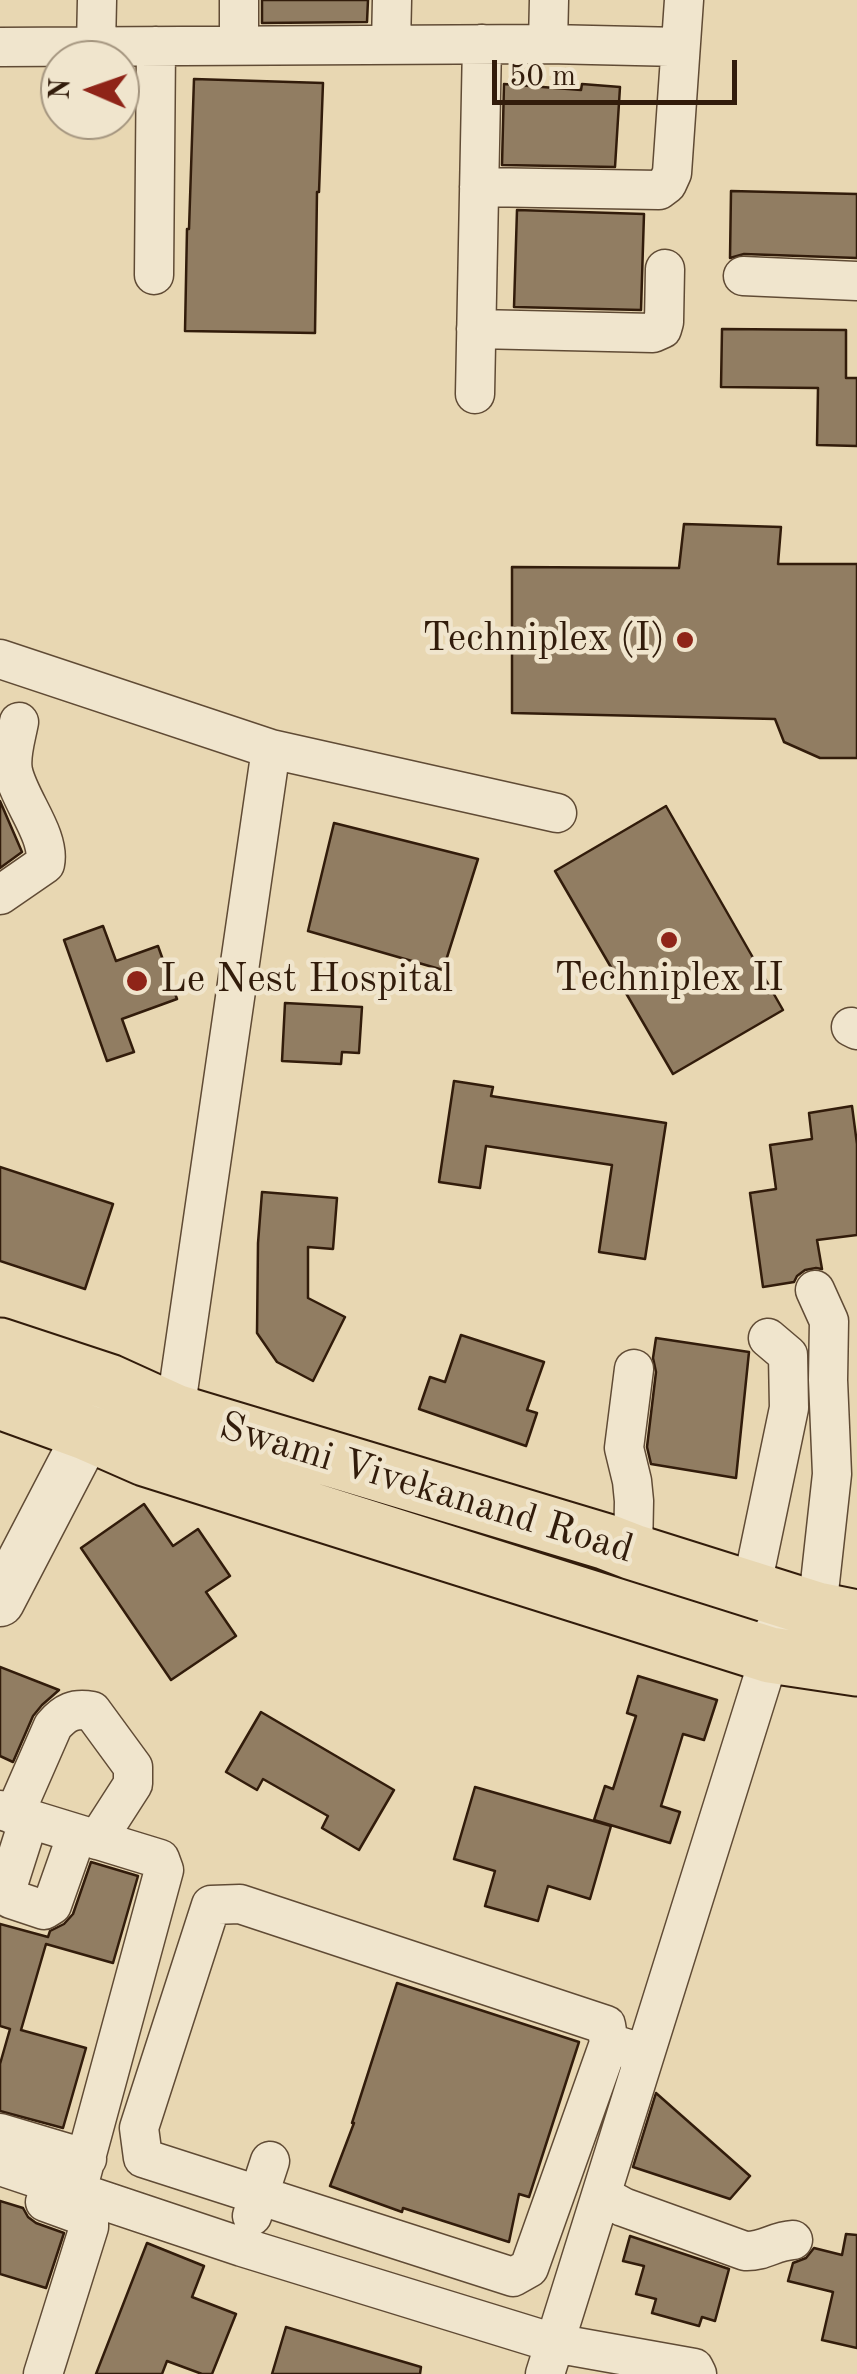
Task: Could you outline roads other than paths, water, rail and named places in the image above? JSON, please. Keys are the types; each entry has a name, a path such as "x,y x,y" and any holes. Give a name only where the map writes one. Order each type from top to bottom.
{"main road":[{"name":"Swami Vivekanand Road","path":"0,1346 108,1382 175,1412 801,1604"},
{"name":"Swami Vivekanand Road","path":"0,1401 145,1458 770,1655 857,1668"}],"street":[{"path":"96,40 97,0"},
{"path":"239,45 240,0"},
{"path":"391,45 392,0"},
{"path":"548,44 550,0"},
{"path":"479,188 660,190 667,184 672,172 684,0"},
{"path":"475,394 482,44"},
{"path":"140,46 680,47"},
{"path":"154,276 156,46"},
{"path":"0,47 40,47"},
{"path":"476,330 653,332 662,329 664,322 665,268"},
{"path":"742,276 857,281"},
{"path":"0,659 272,750 558,813"},
{"path":"0,894 45,864 48,851 17,786 12,765 19,722"},
{"path":"175,1412 272,750"},
{"path":"549,2359 601,2195 614,2048 606,2025 240,1904 210,1905 139,2128 143,2158 264,2178 513,2278 530,2268 614,2048 770,1655 801,1604 832,1474 829,1321 816,1290"},
{"path":"768,1338 788,1355 801,1604"},
{"path":"634,1368 624,1448 634,1501 634,1552"},
{"path":"0,1602 88,1433 108,1382"},
{"path":"78,1708 92,1711 133,1767 133,1784 87,1837 52,1905 44,1910 11,1898 7,1888 14,1815 53,1726 63,1714 78,1708"},
{"path":"14,1815 160,1859 164,1870 63,2189"},
{"path":"0,2133 63,2189 89,2218 43,2374"},
{"path":"0,2166 242,2247 549,2359 694,2368 698,2374"},
{"path":"242,2247 264,2178"},
{"path":"0,2187 63,2189"},
{"path":"601,2195 744,2250 758,2252 780,2241 793,2240"}],"place":[{"name":"Techniplex (I)","path":"685,640"},
{"name":"Techniplex II","path":"669,940"},
{"name":"Le Nest Hospital","path":"137,981"}]}
